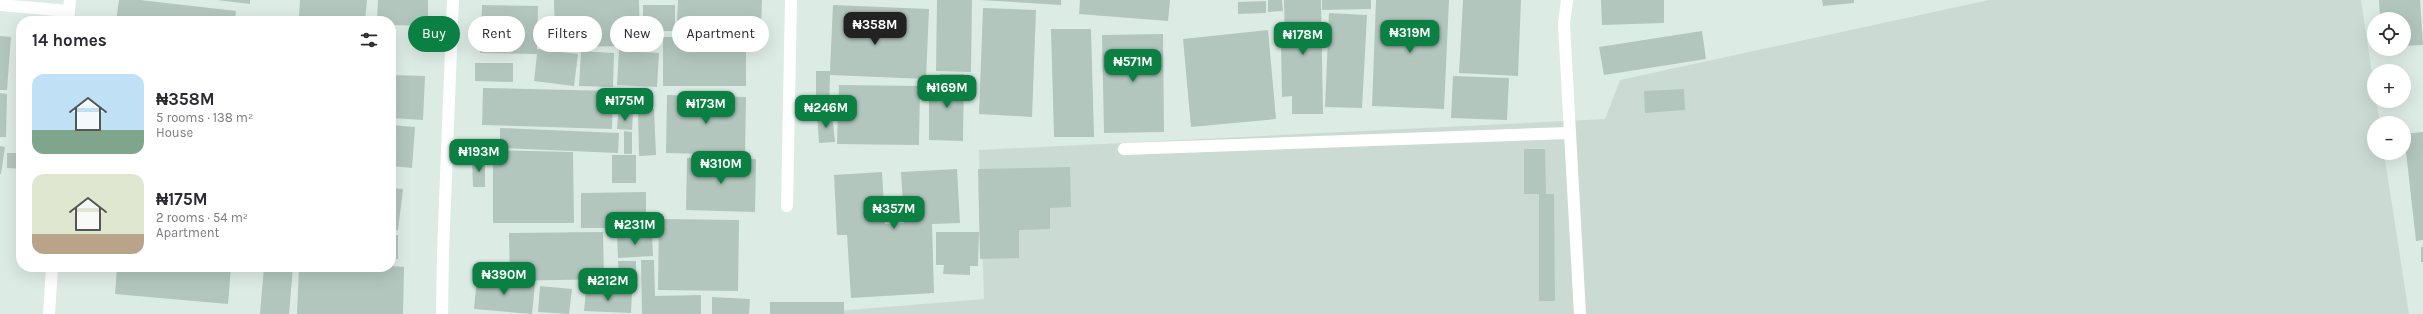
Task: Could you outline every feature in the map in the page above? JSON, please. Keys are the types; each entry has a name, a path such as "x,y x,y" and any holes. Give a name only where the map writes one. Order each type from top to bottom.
{"street":[{"path":"442,314 453,0"},
{"path":"787,206 791,0"},
{"path":"1567,0 1564,24 1580,314"},
{"path":"0,5 69,11"},
{"path":"1124,149 1569,133"},
{"path":"49,314 52,272"}],"shaded area":[{"path":"1989,0 2361,0 2367,40 2367,56 2369,56 2371,64 2367,64 2367,108 2377,108 2379,116 2367,116 2367,160 2385,160 2409,314 800,314 984,299 979,150 1605,119 1620,80"}],"building":[{"path":"119,0 140,0 236,11 236,16 117,16"},
{"path":"217,0 250,0 250,4"},
{"path":"300,0 367,0 365,16 299,16"},
{"path":"378,0 428,0 428,16 408,16 408,25 396,25 396,16 377,16"},
{"path":"554,0 639,0 639,16 610,16 610,46 602,46 602,16 554,16"},
{"path":"678,0 762,0 761,16 677,16"},
{"path":"937,0 972,0 971,72 936,71"},
{"path":"980,0 1061,0 1061,5"},
{"path":"1080,0 1170,0 1168,21 1079,14"},
{"path":"1268,0 1282,0 1283,11 1268,12"},
{"path":"1284,0 1321,0 1323,114 1292,114 1292,96 1282,97 1281,44 1285,44"},
{"path":"1322,0 1371,0 1371,9 1322,10"},
{"path":"1376,0 1449,0 1444,109 1372,106"},
{"path":"1463,0 1521,0 1518,76 1459,73"},
{"path":"1601,0 1664,0 1664,23 1602,25"},
{"path":"1822,0 1854,0 1854,3 1823,6"},
{"path":"2379,0 2420,0 2423,45 2411,46 2411,12 2380,12"},
{"path":"1266,1 1266,13 1238,14 1238,2"},
{"path":"482,5 538,6 538,16 533,16 533,52 562,52 578,54 574,86 534,81 537,54 480,53 525,52 525,16 482,16"},
{"path":"643,5 675,5 675,16 672,16 672,31 664,31 664,16 643,16"},
{"path":"833,5 929,9 926,79 830,75 829,110 816,110 816,71 830,71"},
{"path":"983,8 1036,10 1032,117 979,114"},
{"path":"1329,13 1367,15 1362,108 1325,107"},
{"path":"1051,29 1091,29 1094,137 1054,137"},
{"path":"1268,30 1276,119 1191,127 1183,39"},
{"path":"1702,31 1706,59 1604,75 1599,47"},
{"path":"1163,34 1164,132 1104,133 1102,35"},
{"path":"0,36 11,37 7,90 0,90"},
{"path":"664,37 672,37 672,52 746,52 746,86 663,86"},
{"path":"581,52 614,53 613,87 579,86"},
{"path":"619,52 659,53 657,87 617,85"},
{"path":"475,63 513,63 513,82 475,81"},
{"path":"940,74 964,74 963,141 929,140 929,87 939,87"},
{"path":"396,75 425,76 423,120 396,118"},
{"path":"1453,76 1509,78 1507,120 1451,118"},
{"path":"839,85 920,86 919,145 837,144"},
{"path":"483,88 613,91 612,129 482,125"},
{"path":"618,89 633,89 633,109 618,109"},
{"path":"1684,89 1685,110 1645,113 1644,91"},
{"path":"0,93 7,94 6,137 0,137"},
{"path":"667,95 746,97 745,155 666,153"},
{"path":"638,109 654,109 656,155 639,156"},
{"path":"618,114 633,114 632,130 617,129"},
{"path":"832,114 835,142 819,143 817,115"},
{"path":"396,125 415,127 412,168 396,166"},
{"path":"500,128 619,133 618,153 500,148"},
{"path":"624,131 632,132 632,154 624,154"},
{"path":"2423,132 2423,240 2416,241 2407,160 2411,160 2411,133"},
{"path":"0,146 5,147 1,174 0,174"},
{"path":"1524,149 1545,149 1546,194 1554,194 1555,301 1539,301 1539,194 1524,194"},
{"path":"493,150 573,152 574,223 493,223"},
{"path":"7,153 16,153 16,169 7,168"},
{"path":"612,155 636,155 636,183 612,183"},
{"path":"485,158 485,187 473,187 472,159"},
{"path":"687,158 756,159 755,212 686,210"},
{"path":"1070,167 1071,207 1050,208 1050,229 1019,230 1019,258 980,259 978,169"},
{"path":"957,169 960,223 932,224 934,293 851,298 847,235 837,235 834,175 882,172 885,224 904,223 901,172"},
{"path":"396,188 403,189 398,230 396,230"},
{"path":"646,192 646,228 581,228 581,193"},
{"path":"659,219 739,220 738,291 658,290"},
{"path":"603,232 604,279 510,281 509,233"},
{"path":"936,232 979,232 978,266 970,266 970,275 943,274 944,265 936,265"},
{"path":"652,233 653,256 618,258 617,235"},
{"path":"396,235 398,235 398,259 396,259"},
{"path":"2421,247 2423,247 2423,262 2421,262"},
{"path":"641,260 654,260 655,296 701,295 701,314 642,314"},
{"path":"618,261 636,261 636,281 619,281"},
{"path":"396,266 404,267 403,314 297,314 299,272 396,272"},
{"path":"117,272 231,272 228,304 115,294"},
{"path":"264,272 293,272 289,314 260,314"},
{"path":"477,278 535,284 532,314 474,309"},
{"path":"540,286 572,289 569,314 538,312"},
{"path":"586,290 632,292 631,313 584,311"},
{"path":"712,297 750,299 749,314 712,314"},
{"path":"770,302 844,302 844,314 770,314"}]}
